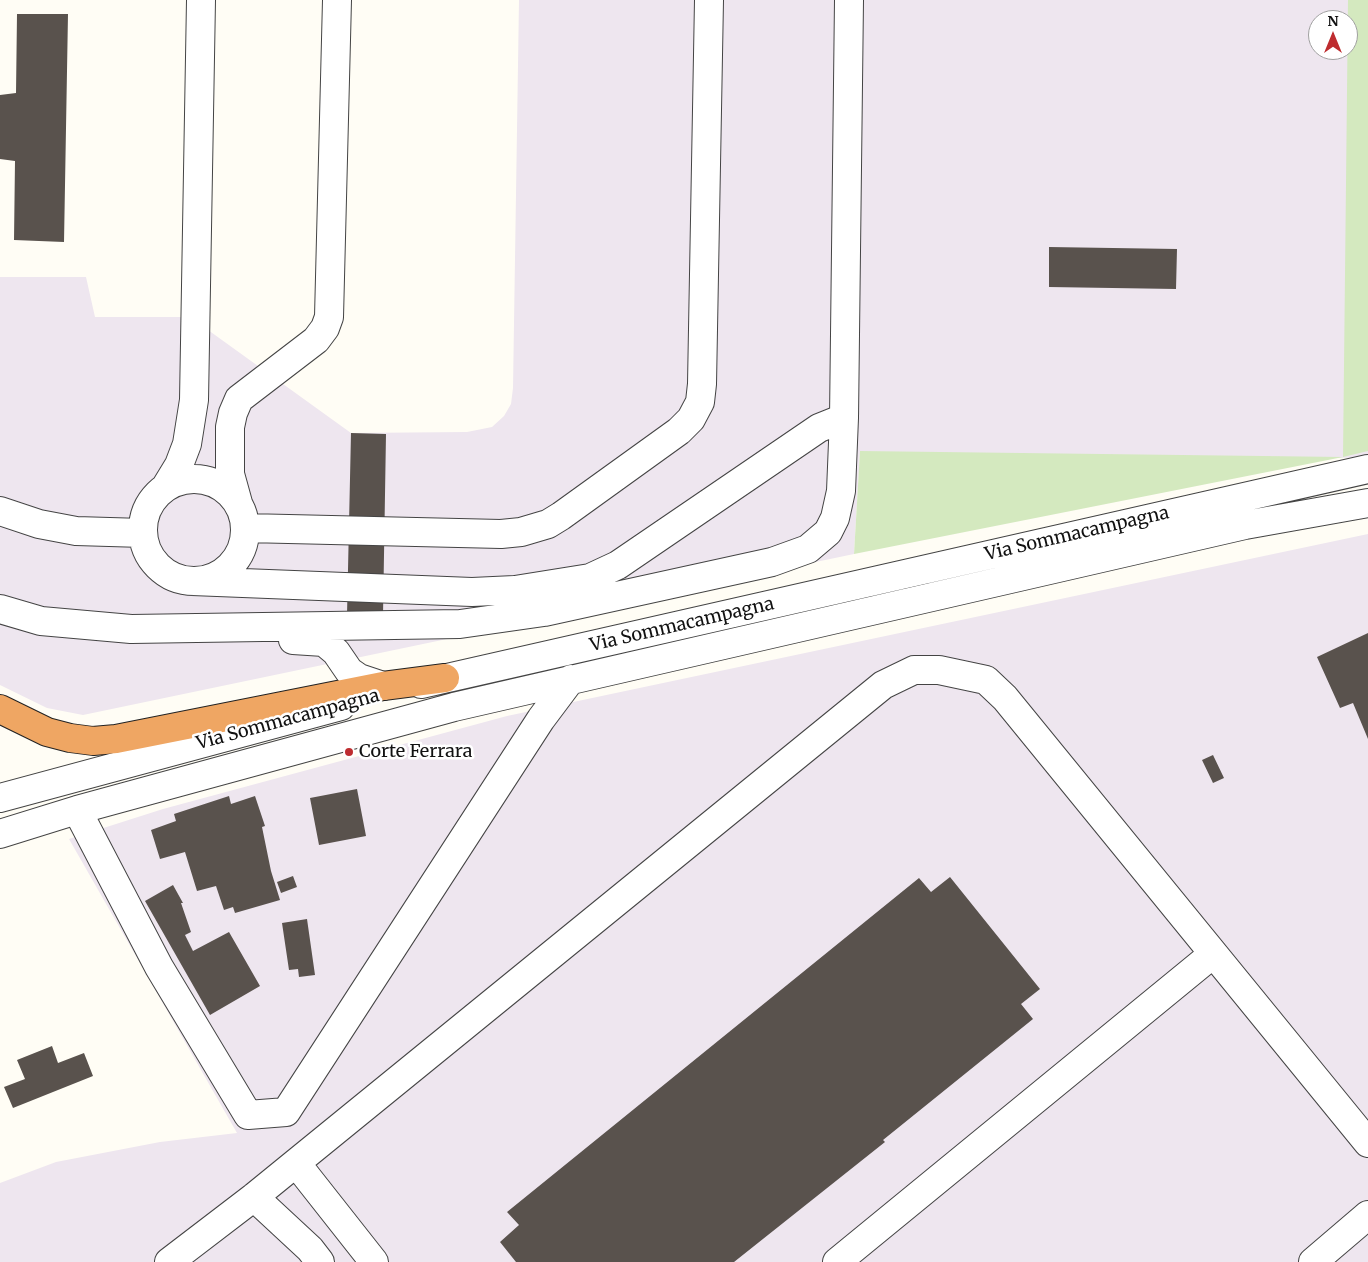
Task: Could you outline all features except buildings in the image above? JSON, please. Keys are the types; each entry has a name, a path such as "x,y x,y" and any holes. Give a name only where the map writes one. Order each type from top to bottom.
{"highway":[{"path":"0,709 47,732 70,738 116,739 383,686 445,678"}],"street":[{"path":"201,0 194,400 187,444 179,465 165,488 152,500 145,516 143,533 146,548 153,561 164,571 177,578 192,581 472,592 515,590 590,578 618,566 820,428 844,418"},
{"path":"192,581 208,579 224,572 236,560 244,544 242,515 230,474 230,427 239,399 316,340 325,328 329,317 337,0"},
{"path":"242,515 491,534 521,532 548,524 561,516 679,431 690,419 700,402 702,384 709,0"},
{"path":"0,609 41,621 131,629 460,624 544,612 772,562 808,549 828,532 835,518 842,491 850,0"},
{"name":"Via Sommacampagna","path":"0,798 445,678 1368,469"},
{"path":"165,488 181,481 198,479 215,483 227,490 242,515"},
{"name":"Via Sommacampagna","path":"0,834 77,810 454,707 1245,525 1368,503"},
{"path":"0,511 39,524 76,531 143,533"},
{"path":"0,624 44,634 95,640 316,640 331,646 349,671 359,678 383,686"},
{"path":"169,1262 254,1197 883,685 914,670 939,670 986,680 1005,698 1368,1143"},
{"path":"77,810 159,967 248,1115 286,1112 542,719 571,679"},
{"path":"837,1262 1213,954"},
{"path":"296,1163 374,1262"},
{"path":"254,1197 320,1262"},
{"path":"1313,1262 1368,1215"}],"shaded area":[{"path":"519,0 1368,0 1368,458 860,452 854,554 83,715 47,708 0,685 0,277 86,277 95,317 190,317 351,433 467,432 492,427 504,416 511,404 513,388"},
{"path":"1368,534 1368,1262 0,1262 0,1183 56,1162 160,1142 237,1133 69,839 163,809 507,716"}],"green space":[{"path":"1348,0 1368,0 1368,451 1343,457 1347,60 1358,60 1358,10 1348,10"},
{"path":"860,451 1343,457 854,554"}],"place":[{"name":"Corte Ferrara","path":"349,752"}]}
